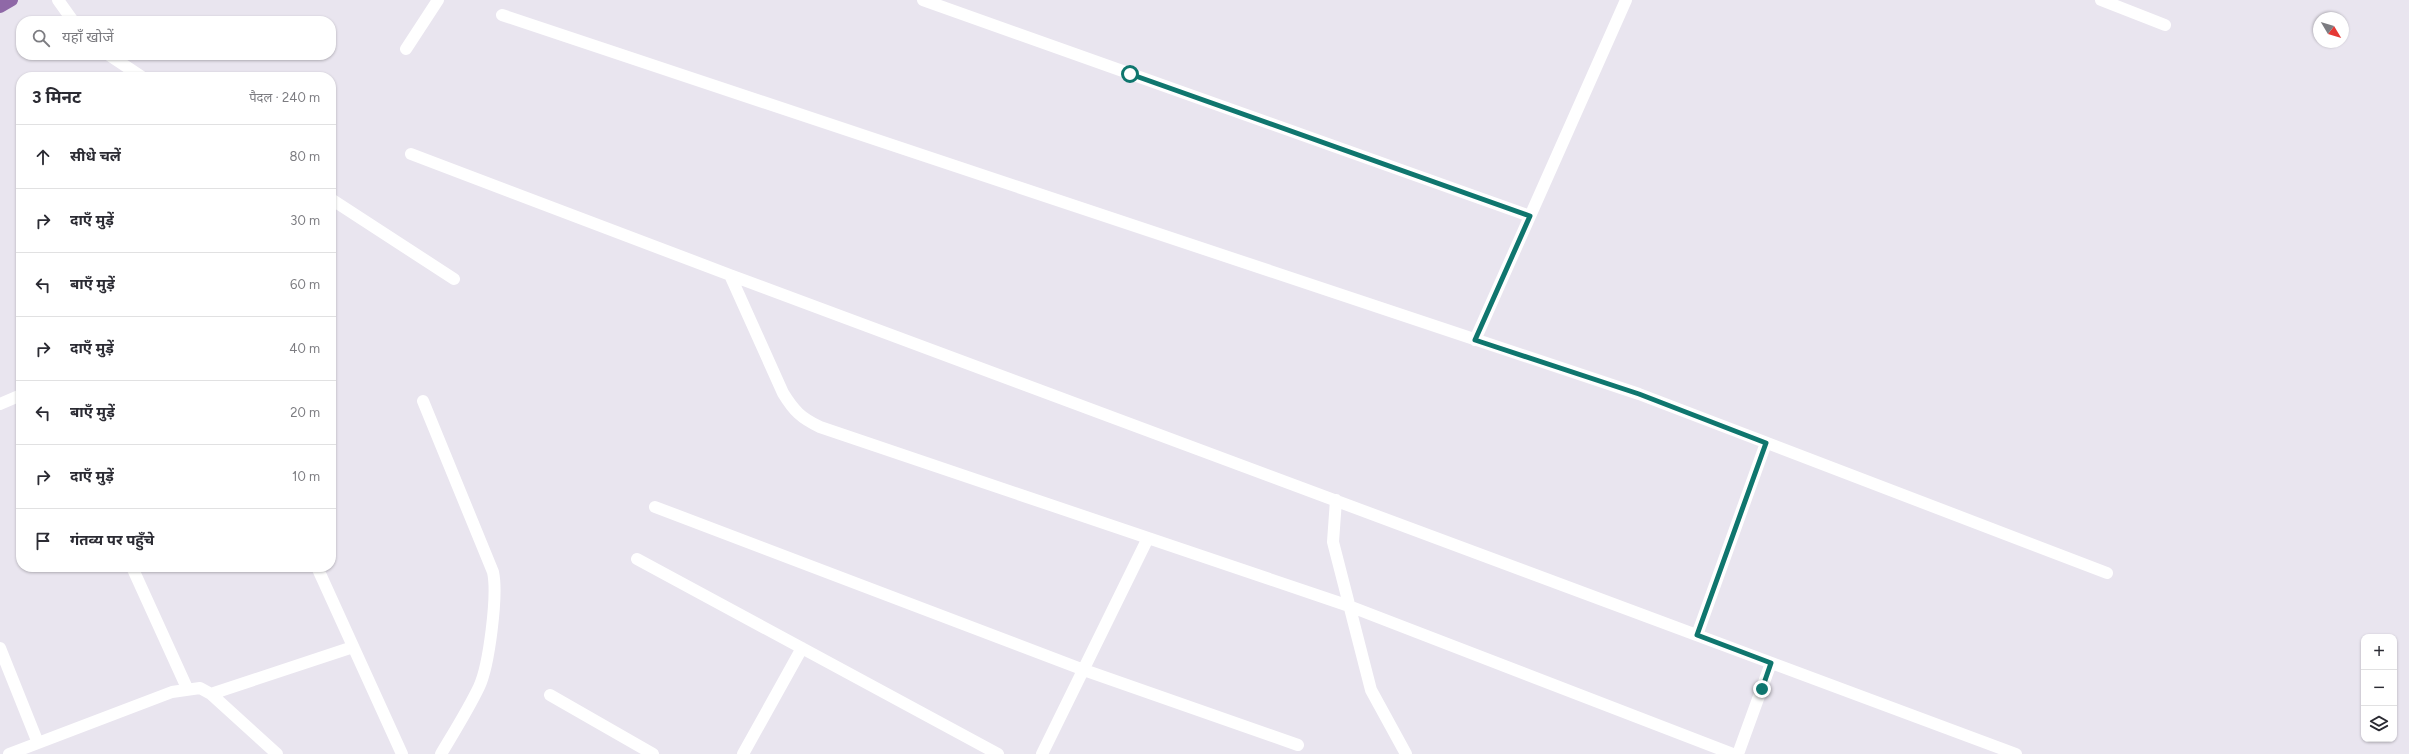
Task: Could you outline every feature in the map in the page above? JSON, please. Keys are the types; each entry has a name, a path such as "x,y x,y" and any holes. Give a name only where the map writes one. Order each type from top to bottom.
{"main road":[{"path":"0,7 12,0"}],"street":[{"path":"58,0 69,16"},
{"path":"406,49 438,0"},
{"path":"923,0 1530,216"},
{"path":"1475,340 1626,0"},
{"path":"2101,0 2165,25"},
{"path":"502,15 1639,394 2107,573"},
{"path":"116,60 134,72"},
{"path":"411,154 730,275 2016,754"},
{"path":"336,202 454,279"},
{"path":"730,275 783,393 791,407 803,419 820,427 1349,606 1733,754"},
{"path":"0,404 16,397"},
{"path":"423,401 493,572 496,584 496,601 482,677 441,754"},
{"path":"1697,635 1766,443"},
{"path":"1336,500 1333,542 1371,690 1406,754"},
{"path":"655,507 1084,670 1298,745"},
{"path":"1042,754 1148,538"},
{"path":"637,559 998,754"},
{"path":"134,572 187,688"},
{"path":"319,572 402,754"},
{"path":"211,694 353,647"},
{"path":"0,648 38,743"},
{"path":"743,754 802,648"},
{"path":"1738,754 1771,663"},
{"path":"9,754 187,688 200,688 211,694 277,754"},
{"path":"550,695 653,754"}],"route":[{"path":"1130,74 1530,216 1475,340 1639,394 1766,443 1697,635 1771,663 1762,689"}]}
